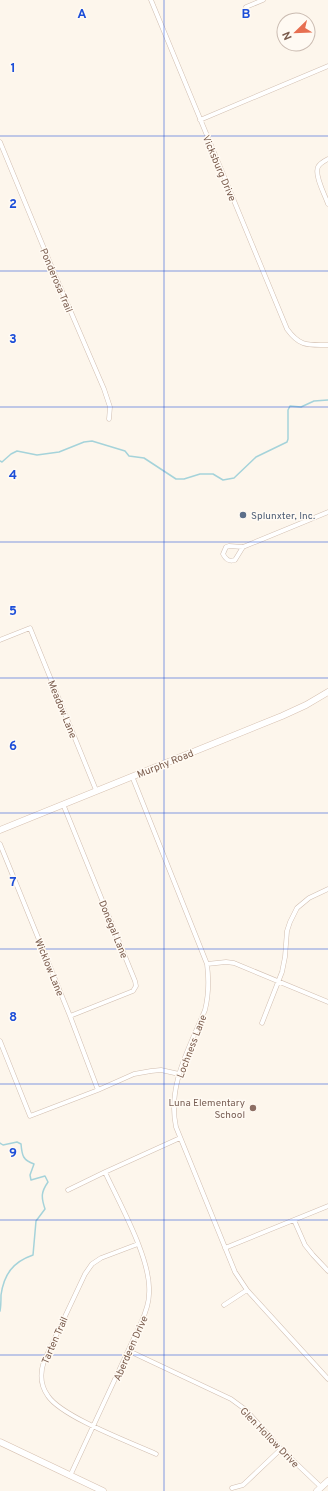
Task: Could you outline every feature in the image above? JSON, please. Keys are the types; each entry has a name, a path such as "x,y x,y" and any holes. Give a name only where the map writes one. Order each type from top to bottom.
{"main road":[{"name":"Murphy Road","path":"0,830 295,710 328,692"},
{"path":"0,1442 103,1491"},
{"path":"319,1489 328,1481"}],"street":[{"name":"Vicksburg Drive","path":"151,0 287,329 299,342 310,345 328,345"},
{"path":"246,7 263,0"},
{"path":"200,120 328,66"},
{"name":"Ponderosa Trail","path":"0,142 104,389 110,407 110,419"},
{"path":"328,159 321,163 317,168 317,175 328,204"},
{"path":"243,547 235,560 230,561 226,559 223,554 226,547 243,547 328,512"},
{"name":"Meadow Lane","path":"0,640 30,628 96,790"},
{"name":"Lochness Lane","path":"132,776 207,964 209,976 208,999 175,1087 173,1106 176,1127 235,1272 247,1290 328,1379"},
{"name":"Donegal Lane","path":"63,804 136,986 133,991 70,1016"},
{"name":"Wicklow Lane","path":"0,844 70,1016 98,1090"},
{"path":"262,1023 282,972 287,931 297,908 309,898 328,889"},
{"path":"207,964 226,962 234,963 328,1002"},
{"path":"0,1041 30,1116 98,1090 114,1082 143,1072 161,1070 179,1074"},
{"path":"68,1190 180,1138"},
{"name":"Aberdeen Drive","path":"70,1476 141,1324 150,1293 146,1265 105,1172"},
{"path":"226,1248 328,1206"},
{"path":"294,1220 305,1245 328,1271"},
{"name":"Tarten Trail","path":"138,1244 101,1258 92,1264 85,1274 42,1367 41,1374 43,1385 48,1396 64,1410 94,1426 156,1454"},
{"path":"224,1305 247,1290"},
{"name":"Glen Hollow Drive","path":"129,1351 231,1399 246,1410 319,1489"},
{"path":"232,1488 243,1485 281,1449"}],"waterway":[{"path":"0,461 2,462 17,451 37,455 59,452 84,442 92,441 125,451 129,456 144,458 176,479 184,479 200,474 213,474 223,480 234,478 256,457 287,442 288,410 290,406 301,407 314,401 328,400"},
{"path":"0,1143 3,1145 17,1142 21,1144 25,1159 34,1164 30,1175 31,1180 45,1176 48,1182 42,1195 45,1209 36,1221 33,1255 20,1261 7,1275 2,1288 0,1311"}],"place":[{"name":"Splunxter, Inc.","path":"243,515"},
{"name":"Luna Elementary School","path":"253,1108"}]}
